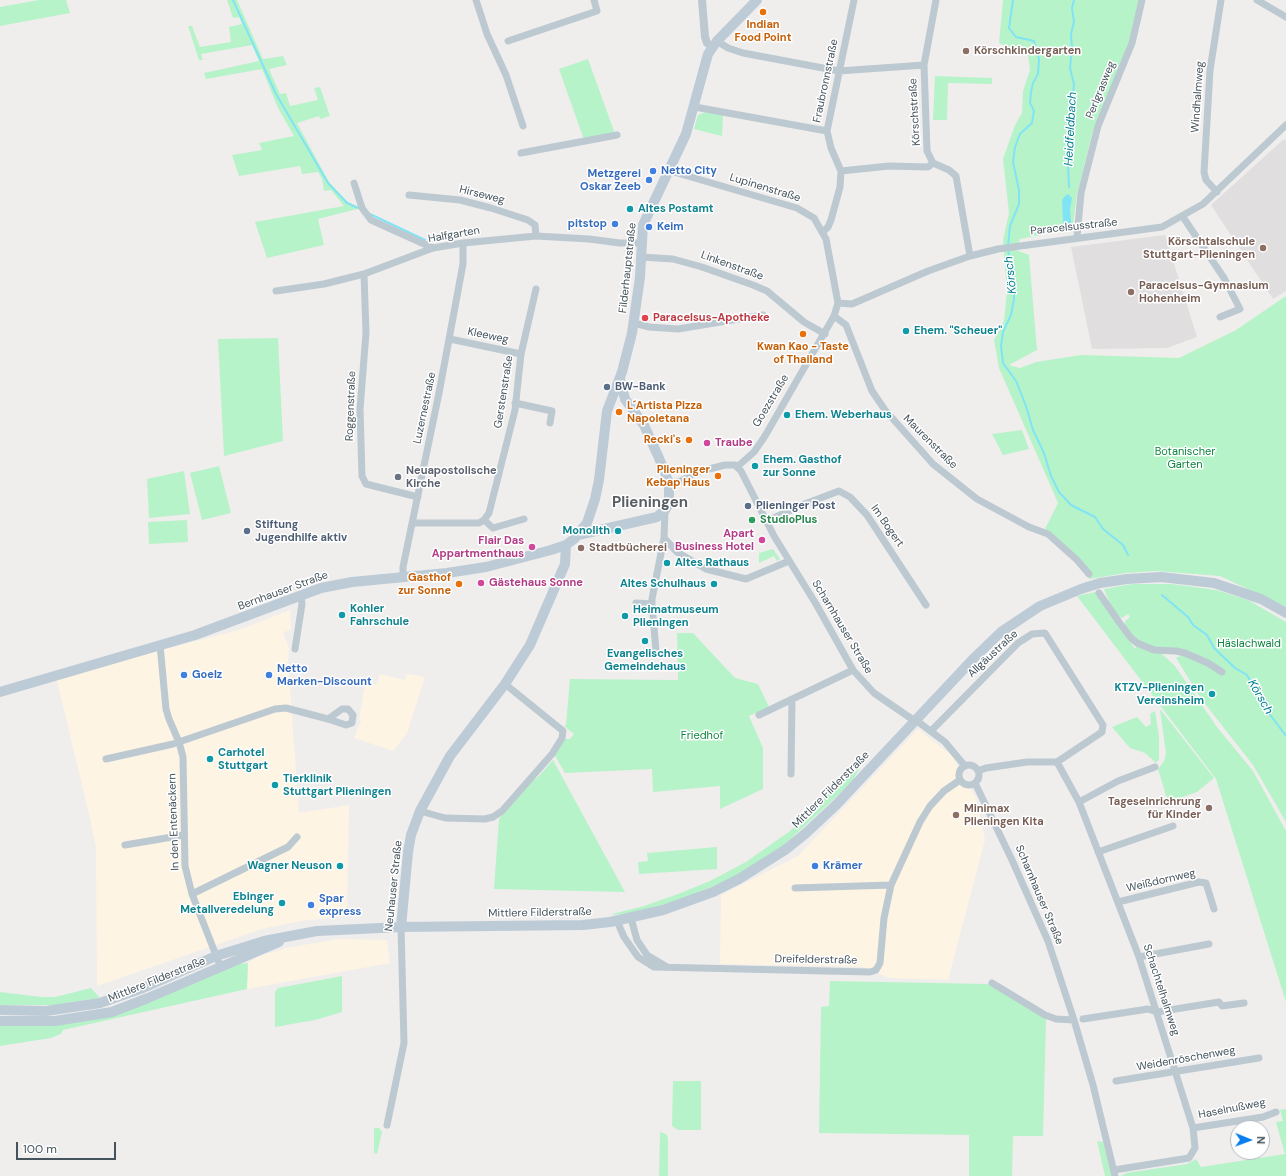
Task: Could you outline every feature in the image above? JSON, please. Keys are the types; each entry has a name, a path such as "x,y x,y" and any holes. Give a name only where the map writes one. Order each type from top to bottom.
{"main road":[{"name":"Filderhauptstraße","path":"578,535 587,523 599,480 606,417 610,402 620,380 634,324 641,257 641,233 646,215 686,134 695,107 705,62 715,44 757,0"},
{"path":"578,535 657,517 665,510 670,499 669,484 651,439 625,399 620,380"},
{"path":"610,402 625,399"},
{"path":"587,523 593,532"},
{"name":"Bernhauser Straße","path":"0,692 223,626 301,596 339,584 480,568 566,545 578,535"},
{"name":"Neuhauser Straße","path":"402,927 408,852 411,836 420,811 450,756 505,684 530,645 565,564 566,545"},
{"name":"Mittlere Filderstraße","path":"0,1010 46,1011 100,1003 143,988 216,956 264,941 317,931 402,927 560,926 617,921 673,907 713,892 739,879 785,850 836,805 974,657 1001,632 1047,603 1100,583 1127,579 1161,577 1214,583 1261,599 1286,613"},
{"name":"Mittlere Filderstraße","path":"0,1021 54,1021 112,1012 221,968 293,936"}],"street":[{"path":"476,0 487,34 508,80 523,126"},
{"path":"508,41 597,11 594,0"},
{"path":"702,0 705,38 707,43 715,44 742,53 839,71 924,65"},
{"name":"Fraubronnstraße","path":"823,232 832,220 840,187 841,171 831,148 827,131 854,0"},
{"name":"Körschstraße","path":"933,163 928,151 924,65 936,0"},
{"name":"Perlgrasweg","path":"1077,237 1081,193 1098,126 1132,43 1142,0"},
{"name":"Windhalmweg","path":"1217,192 1206,180 1204,172 1210,70 1221,0"},
{"path":"1257,0 1286,17"},
{"path":"695,107 827,131"},
{"name":"Paracelsusstraße","path":"838,303 852,304 928,271 970,256 998,249 1077,237 1132,232 1162,227 1183,217 1203,204 1286,125"},
{"path":"521,153 617,135"},
{"path":"841,171 889,166 928,167 933,163 949,170 956,176 970,256"},
{"name":"Lupinenstraße","path":"669,169 674,172 797,208 814,218 826,239 838,303"},
{"path":"354,183 362,208 371,220 433,248"},
{"name":"Hirseweg","path":"409,195 460,200 506,212 532,222 535,225 536,236"},
{"path":"1183,217 1224,278 1240,309 1220,317"},
{"name":"Halfgarten","path":"276,291 324,284 364,274 433,248 463,242 536,236 589,239 620,243 641,243"},
{"name":"Luzernestraße","path":"403,576 403,567 450,339 463,264 463,242"},
{"name":"Linkenstraße","path":"641,257 673,259 702,267 768,291 804,322 825,334"},
{"name":"Roggenstraße","path":"364,274 366,333 360,409 362,476 366,484 418,497"},
{"name":"Gerstenstraße","path":"484,520 489,513 516,403 521,354 536,289"},
{"name":"Goezstraße","path":"737,467 754,452 764,436 825,334 834,316 838,303"},
{"path":"634,324 649,327 678,329 763,315"},
{"name":"Maurenstraße","path":"834,316 846,325 872,391 885,410 933,464 978,499 1029,527 1048,534 1077,560 1089,574"},
{"name":"Kleeweg","path":"450,339 521,354"},
{"path":"516,403 552,411 550,423"},
{"path":"669,484 714,468 731,464 737,467"},
{"name":"Scharnhauser Straße","path":"737,467 746,478 789,561 853,670 874,693 894,709 921,724 945,742 961,758 965,766"},
{"name":"Im Bogert","path":"767,521 802,505 839,491 850,498 867,515 926,605"},
{"path":"656,651 652,599 664,538 665,510"},
{"path":"657,517 665,526"},
{"path":"412,522 479,523 484,520 493,528 524,519"},
{"path":"664,538 677,552 706,569 746,579 789,561"},
{"path":"1099,593 1118,622 1137,643 1154,650 1176,651 1189,655 1222,672"},
{"path":"295,649 302,604 301,596"},
{"path":"636,603 652,604"},
{"name":"Allgäustraße","path":"931,731 1018,643 1032,634 1039,632 1045,633 1103,726 1102,732 1057,762"},
{"name":"In den Entenäckern","path":"160,645 166,709 179,742 183,757 185,866 192,894 221,968"},
{"path":"759,715 853,670"},
{"path":"420,811 445,818 485,820 493,817 502,811 552,754 562,738 562,731 505,684"},
{"path":"791,774 792,699"},
{"path":"106,759 179,742 274,708 286,708 328,719"},
{"path":"978,771 986,768 1027,762 1057,762"},
{"name":"Schachtelhalmweg","path":"1057,762 1079,802 1139,957 1193,1128 1195,1148 1189,1158 1115,1173"},
{"path":"965,766 975,767 978,771 979,775 975,783 966,785 960,780 960,769 965,766"},
{"path":"1079,802 1118,781 1155,767"},
{"name":"Dreifelderstraße","path":"617,921 624,937 638,957 654,967 870,972 876,970 880,963 884,918 891,885 920,822 930,806 944,791 960,780"},
{"name":"Scharnhauser Straße","path":"975,783 1042,927 1074,1020 1094,1085 1115,1173"},
{"path":"1098,852 1173,826"},
{"path":"125,845 184,835"},
{"path":"192,894 285,849 297,837"},
{"name":"Weißdornweg","path":"1118,902 1199,882 1206,883 1214,909"},
{"path":"795,888 891,885"},
{"name":"Dreifelderstraße","path":"631,918 637,940 647,955 669,968"},
{"name":"Neuhauser Straße","path":"386,1125 404,1043 402,927"},
{"path":"1139,957 1209,944"},
{"path":"992,983 1045,1015 1056,1019 1074,1020"},
{"path":"1084,1019 1148,1009 1157,1012 1219,1002 1222,1006 1244,1003"},
{"name":"Weidenröschenweg","path":"1116,1081 1259,1058"},
{"name":"Haselnußweg","path":"1193,1128 1263,1117 1276,1112"}],"shaded area":[{"name":"Körschtalschule Stuttgart-Plieningen","path":"1284,139 1286,141 1286,291 1273,299 1211,205"},
{"name":"Paracelsus-Gymnasium Hohenheim","path":"1165,235 1197,337 1167,348 1092,349 1071,247"},
{"path":"290,610 291,629 283,633 289,648 288,661 299,813 349,805 347,916 301,921 262,929 97,986 96,848 56,677 239,630"},
{"path":"380,674 405,680 407,674 425,677 407,733 393,751 354,738 361,721 359,719 365,685 377,684"},
{"path":"918,729 952,756 976,798 985,840 948,980 889,978 863,967 720,964 721,895 798,856"},
{"path":"339,939 387,940 390,963 247,989 248,963 257,957 286,948"}],"green space":[{"path":"39,0 66,0 70,13 0,26 0,7"},
{"path":"227,0 237,0 263,59 283,56 287,65 269,69 280,94 286,93 290,106 318,100 314,88 320,87 330,116 320,119 319,116 297,123 329,182 348,202 361,208 318,219 324,245 267,258 255,222 344,206 331,190 324,191 322,179 318,172 302,174 300,166 239,176 232,155 262,150 259,143 294,136 278,108 262,69 206,79 204,73 259,61 252,45 201,54 203,60 199,60 188,26 192,26 200,47 231,42 229,27 242,24 239,17 233,18"},
{"name":"Botanischer Garten","path":"1003,0 1139,0 1128,45 1092,134 1077,194 1073,225 1070,229 1020,239 1016,250 1029,255 1037,350 1009,365 1020,368 1036,362 1081,355 1179,358 1236,330 1286,296 1286,607 1220,576 1156,571 1126,573 1089,579 1088,568 1045,529 1058,503 999,368 994,340 1004,321 1007,291 1003,240 1009,213 1003,159 1015,125 1022,113 1023,91 1030,70 1028,55 999,43"},
{"path":"588,59 615,134 584,140 559,69"},
{"path":"935,76 992,78 992,84 948,83 947,120 933,120"},
{"path":"705,112 723,115 722,136 694,129 698,115"},
{"path":"278,338 283,441 224,456 218,339"},
{"path":"1022,430 1029,449 1003,455 992,434"},
{"path":"219,466 231,513 202,520 190,473"},
{"path":"184,471 190,514 149,518 147,479"},
{"path":"187,520 188,542 149,544 148,522"},
{"path":"773,549 780,559 777,561 774,556 759,563 759,553"},
{"name":"Häslachwald","path":"1132,584 1172,584 1216,590 1248,600 1286,622 1286,822 1253,765 1202,700 1176,658 1182,655 1207,661 1156,648 1139,641 1125,627 1125,621 1130,617 1128,614 1122,618 1114,613 1104,589"},
{"path":"1096,592 1135,649 1137,645 1161,653 1175,666 1217,727 1253,771 1286,831 1286,1002 1216,779 1077,596"},
{"name":"Friedhof","path":"677,633 693,633 735,678 758,684 769,707 749,716 763,748 763,789 720,809 720,786 653,792 652,769 565,773 554,754 565,739 570,739 574,734 564,726 566,725 570,679 678,680"},
{"path":"1160,709 1214,778 1197,792 1168,802 1158,769 1164,761 1166,754"},
{"path":"1155,711 1159,736 1159,759 1156,763 1145,753 1130,748 1112,727 1137,717 1146,727 1151,724 1150,714"},
{"path":"553,760 625,892 494,889 499,819 526,784 538,777"},
{"path":"860,768 852,781 784,845 738,876 677,901 631,913 612,914 644,906 678,894 710,881 746,862 790,831 844,779"},
{"path":"717,847 717,869 639,874 638,862 648,861 647,853"},
{"path":"248,963 247,989 63,1030 61,1034 51,1038 0,1046 0,1025 47,1026 87,1021 104,1017 237,964"},
{"path":"342,976 342,1012 315,1020 275,1027 275,992 278,988"},
{"path":"830,981 988,984 1046,1019 1043,1136 1013,1136 1012,1176 969,1176 969,1135 819,1133 821,1007 829,1006"},
{"path":"91,988 100,998 54,1005 0,1005 0,992 41,997 55,997"},
{"path":"673,1081 701,1081 701,1130 678,1130 672,1126"},
{"path":"1286,1109 1286,1176 1121,1176 1126,1173 1187,1164 1196,1159 1201,1167 1246,1160 1270,1160 1270,1156 1285,1154 1276,1122 1283,1121 1280,1110"},
{"path":"374,1128 379,1128 382,1132 377,1154 374,1153"},
{"path":"660,1132 666,1134 668,1138 668,1176 659,1176"},
{"path":"1097,1141 1103,1142 1112,1176 1105,1176"}],"water":[{"path":"1068,194 1072,198 1070,209 1071,223 1068,227 1065,227 1063,222 1062,200"}],"waterway":[{"path":"233,0 276,94 328,183 347,203 358,208"},
{"name":"Körsch","path":"1008,246 1010,226 1019,204 1019,190 1013,162 1015,147 1020,134 1032,123 1034,111 1030,103 1031,92 1033,83 1038,74 1039,59 1034,41 1016,37 1009,28 1013,0"},
{"name":"Heidfeldbach","path":"1069,187 1068,164 1072,156 1070,137 1073,130 1072,123 1074,117 1072,106 1074,84 1070,68 1072,48 1071,34 1074,22 1072,8 1074,0"},
{"path":"370,214 425,240"},
{"name":"Körsch","path":"1008,250 1014,284 1014,299 1011,315 1003,332 1001,346 1003,363 1016,381 1026,406 1033,430 1044,453 1051,476 1059,492 1071,505 1095,517 1103,529 1123,545 1128,555"},
{"name":"Körsch","path":"1162,595 1188,617 1193,625 1207,635 1214,648 1235,668 1247,675 1268,712 1286,736"}],"place":[{"name":"Indian Food Point","path":"763,12"},
{"name":"Körschkindergarten","path":"966,51"},
{"name":"Netto City","path":"653,171"},
{"name":"Metzgerei Oskar Zeeb","path":"649,180"},
{"name":"Altes Postamt","path":"630,209"},
{"name":"pitstop","path":"615,224"},
{"name":"Keim","path":"649,227"},
{"name":"Körschtalschule Stuttgart-Plieningen","path":"1263,248"},
{"name":"Paracelsus-Gymnasium Hohenheim","path":"1131,292"},
{"name":"Paracelsus-Apotheke","path":"645,318"},
{"name":"Ehem. \"Scheuer\"","path":"906,331"},
{"name":"Kwan Kao - Taste of Thailand","path":"803,334"},
{"name":"BW-Bank","path":"607,387"},
{"name":"L´Artista Pizza Napoletana","path":"619,412"},
{"name":"Ehem. Weberhaus","path":"787,415"},
{"name":"Recki's","path":"689,440"},
{"name":"Traube","path":"707,443"},
{"name":"Ehem. Gasthof zur Sonne","path":"755,466"},
{"name":"Plieninger Kebap Haus","path":"718,476"},
{"name":"Neuapostolische Kirche","path":"398,477"},
{"name":"Plieninger Post","path":"748,506"},
{"name":"StudioPlus","path":"752,520"},
{"name":"Stiftung Jugendhilfe aktiv","path":"247,531"},
{"name":"Monolith","path":"618,531"},
{"name":"Apart Business Hotel","path":"762,540"},
{"name":"Flair Das Appartmenthaus","path":"532,547"},
{"name":"Stadtbücherei","path":"581,548"},
{"name":"Altes Rathaus","path":"667,563"},
{"name":"Gästehaus Sonne","path":"481,583"},
{"name":"Gasthof zur Sonne","path":"459,584"},
{"name":"Altes Schulhaus","path":"714,584"},
{"name":"Kohler Fahrschule","path":"342,615"},
{"name":"Heimatmuseum Plieningen","path":"625,616"},
{"name":"Evangelisches Gemeindehaus","path":"645,641"},
{"name":"Goelz","path":"184,675"},
{"name":"Netto Marken-Discount","path":"269,675"},
{"name":"KTZV-Plieningen Vereinsheim","path":"1212,694"},
{"name":"Carhotel Stuttgart","path":"210,759"},
{"name":"Tierklinik Stuttgart Plieningen","path":"275,785"},
{"name":"Tageseinrichrung für Kinder","path":"1209,808"},
{"name":"Minimax Plieningen Kita","path":"956,815"},
{"name":"Wagner Neuson","path":"340,866"},
{"name":"Krämer","path":"815,866"},
{"name":"Ebinger Metallveredelung","path":"282,903"},
{"name":"Spar express","path":"311,905"}],"district":[{"name":"Plieningen","path":"650,503"}]}
